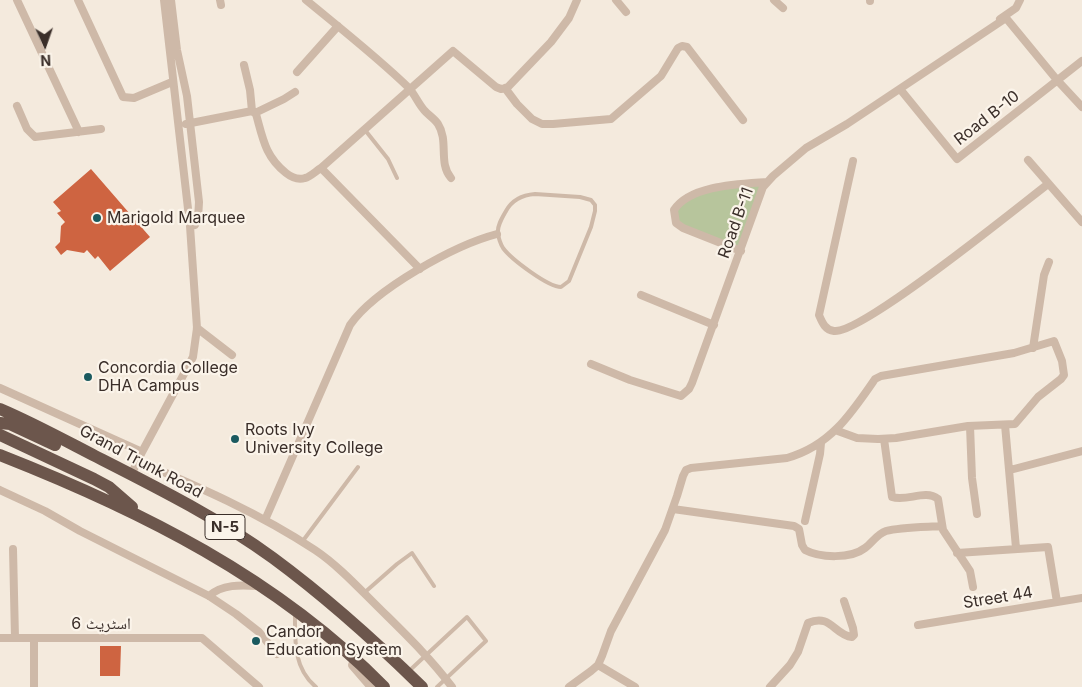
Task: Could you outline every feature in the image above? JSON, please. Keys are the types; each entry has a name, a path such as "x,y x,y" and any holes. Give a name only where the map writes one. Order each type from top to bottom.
{"highway":[{"name":"Grand Trunk Road","path":"0,409 202,513 272,558 346,616 422,687"},
{"path":"0,423 10,424 81,456 131,475"},
{"path":"0,435 109,487 147,520"},
{"name":"N-5","path":"0,455 56,477 198,546 262,586 322,631 363,666 384,687"}],"street":[{"path":"17,0 79,132"},
{"path":"78,0 123,97 134,98 172,82"},
{"path":"131,475 193,357 197,328 190,226 164,0"},
{"path":"171,0 177,50 187,96 199,202 198,219 195,225 190,226"},
{"path":"306,0 409,89 424,110 439,125 444,142 444,167 451,178"},
{"path":"505,88 551,42 569,18 577,0"},
{"path":"616,0 626,12"},
{"path":"774,0 783,8"},
{"path":"938,64 1016,8 1020,0"},
{"name":"Road B-11","path":"591,364 630,380 681,396 689,389 692,383 741,251 756,204 767,182 806,148 847,124 1006,18 1057,80"},
{"path":"297,72 338,26"},
{"path":"244,65 254,112 266,148 270,156 290,177 306,178 321,168 453,52 458,54 496,87 505,88 532,119 542,124 553,124 610,119 662,76 678,48 682,46 687,47 743,120"},
{"name":"Road B-10","path":"900,89 957,159 1082,61"},
{"path":"1057,80 1082,107"},
{"path":"179,125 254,112 295,92"},
{"path":"17,106 27,129 35,136 101,129"},
{"path":"1028,160 1082,222"},
{"path":"853,161 819,315 822,324 835,332 849,328 908,292 1048,184"},
{"path":"321,168 420,269"},
{"path":"741,251 683,228 676,223 674,210 680,202 690,196 734,185 767,182"},
{"path":"265,520 350,326 364,308 393,285 420,269 482,238 497,234"},
{"path":"1033,348 1044,275 1049,262"},
{"path":"641,295 714,325"},
{"path":"197,328 232,355"},
{"path":"569,687 598,665 611,631 656,550 673,509 682,476 686,470 787,458 802,454 821,443 835,430 875,379 894,373 1014,353 1054,341 1062,361 1064,375 1038,397 1015,424 970,426 884,439 862,439 835,430"},
{"path":"0,388 142,452"},
{"path":"1005,425 1016,548"},
{"path":"970,426 972,478 977,514"},
{"path":"884,439 892,497 900,498 931,494 938,499 941,526 970,571 973,587"},
{"path":"805,521 821,443"},
{"path":"1010,470 1082,451"},
{"path":"138,461 206,490 265,520 317,551 364,593 426,655 452,687"},
{"path":"0,490 45,511 80,532 209,596 259,632 278,654"},
{"path":"673,509 794,526 799,529 802,545 805,550 818,555 852,555 867,547 872,540 886,531 941,526"},
{"path":"957,553 1048,547 1057,602"},
{"path":"13,548 15,638"},
{"path":"209,596 220,588 262,586"},
{"name":"Street 44","path":"918,625 1082,598"},
{"path":"774,686 798,652 808,623 825,621 847,637 852,638 854,635 853,628 844,601"},
{"path":"322,631 372,687"},
{"name":"اسٹریٹ 6","path":"0,638 202,638 258,687"},
{"path":"34,638 34,687"},
{"path":"598,665 634,687"}],"lane":[{"path":"364,130 388,159 397,178"},
{"path":"524,195 580,197 591,200 595,204 595,212 590,228 569,281 561,287 550,284 515,259 503,248 497,234 507,209 515,200 524,195"},
{"path":"302,542 358,467"},
{"path":"364,593 412,553 434,586"},
{"path":"295,611 297,660 309,682 316,687"},
{"path":"408,673 467,617 486,641 437,687"}],"green space":[{"path":"766,183 740,248 684,226 677,221 676,209 681,203 690,198 716,190"}],"building":[{"name":"Marigold Marquee","path":"91,169 150,237 110,271 98,256 95,259 87,250 84,253 67,250 61,255 55,247 60,242 61,226 65,222 57,213 61,211 53,202"},
{"path":"100,646 121,646 120,676 100,676"}],"place":[{"name":"Marigold Marquee","path":"97,218"},
{"name":"Concordia College DHA Campus","path":"88,377"},
{"name":"Roots Ivy University College","path":"235,439"},
{"name":"Candor Education System","path":"256,641"}]}
